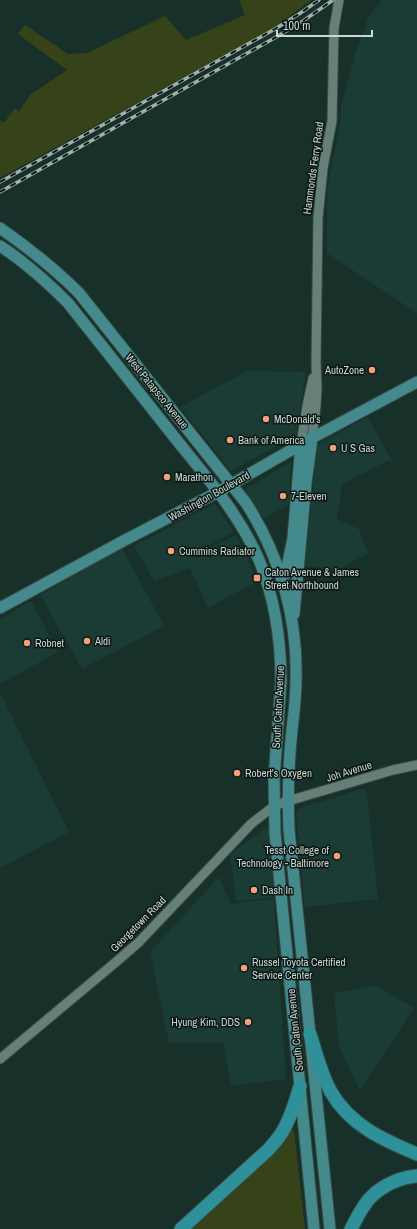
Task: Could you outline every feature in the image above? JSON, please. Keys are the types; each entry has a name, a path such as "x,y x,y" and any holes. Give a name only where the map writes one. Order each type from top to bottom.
{"highway":[{"path":"310,1034 331,1092 343,1108 359,1124 375,1135 417,1154"},
{"path":"181,1229 268,1150 279,1137 286,1127 300,1086"},
{"path":"351,1229 360,1212 371,1197 396,1181 417,1176"}],"main road":[{"name":"West Patapsco Avenue","path":"0,228 35,253 59,273 79,293 232,484 256,519 274,556 283,580"},
{"name":"West Patapsco Avenue","path":"0,246 26,264 68,303 218,492 242,526 252,544 268,585"},
{"name":"Washington Boulevard","path":"0,608 218,492 301,444 417,382"},
{"name":"South Caton Avenue","path":"293,627 306,483 312,438"},
{"name":"South Caton Avenue","path":"301,444 293,538 283,580 296,647 296,682 289,756 289,830 330,1229"},
{"path":"268,585 283,580"},
{"name":"South Caton Avenue","path":"268,585 278,628 281,668 274,779 276,839 314,1229"}],"street":[{"name":"Hammonds Ferry Road","path":"312,438 316,400 318,218 323,168 332,121 334,28 338,0"},
{"name":"Hammonds Ferry Road","path":"301,444 316,363"},
{"name":"Joh Avenue","path":"288,801 380,774 417,765"},
{"name":"Georgetown Road","path":"0,1059 139,942 242,832 274,806 288,801"}],"shaded area":[{"path":"382,0 417,0 417,313 327,253 328,185 340,125 341,105 356,52 369,16"},
{"path":"247,371 306,372 296,436 231,471 180,407"},
{"path":"367,417 391,459 342,484 337,519 359,529 368,553 339,569 305,566 317,445"},
{"path":"291,462 289,505 262,519 243,490"},
{"path":"215,504 234,532 192,554 176,524"},
{"path":"176,524 193,556 236,535 258,581 208,608 190,568 154,581 134,546"},
{"path":"122,548 164,626 82,669 40,595"},
{"name":"Robnet","path":"31,601 58,652 0,684 0,619"},
{"path":"0,692 69,832 0,868"},
{"name":"Tesst College of Technology - Baltimore","path":"364,789 367,794 378,899 305,907 296,813 300,808"},
{"path":"269,825 275,897 236,901 230,854"},
{"path":"219,877 231,904 274,899 286,1079 231,1086 223,1043 169,1043 150,952"},
{"path":"376,985 414,1008 360,1091 339,1047 334,993"}],"green space":[{"path":"239,0 312,0 270,30 0,178 0,120 4,123 15,108 19,111 30,95 67,70 18,34 25,25 68,54 87,53 165,16 186,40 245,15"},
{"path":"294,1130 305,1229 188,1229 288,1131"}],"railway":[{"path":"0,182 275,29 319,0"},
{"path":"0,192 278,36 333,0"}],"place":[{"name":"AutoZone","path":"372,370"},
{"name":"McDonald's","path":"266,419"},
{"name":"Bank of America","path":"230,440"},
{"name":"U S Gas","path":"333,448"},
{"name":"Marathon","path":"167,477"},
{"name":"7-Eleven","path":"283,496"},
{"name":"Cummins Radiator","path":"171,551"},
{"name":"Caton Avenue & James Street Northbound","path":"257,578"},
{"name":"Aldi","path":"87,641"},
{"name":"Robnet","path":"27,643"},
{"name":"Robert's Oxygen","path":"237,773"},
{"name":"Tesst College of Technology - Baltimore","path":"337,856"},
{"name":"Dash In","path":"254,890"},
{"name":"Russel Toyota Certified Service Center","path":"244,968"},
{"name":"Hyung Kim, DDS","path":"248,1022"}]}
